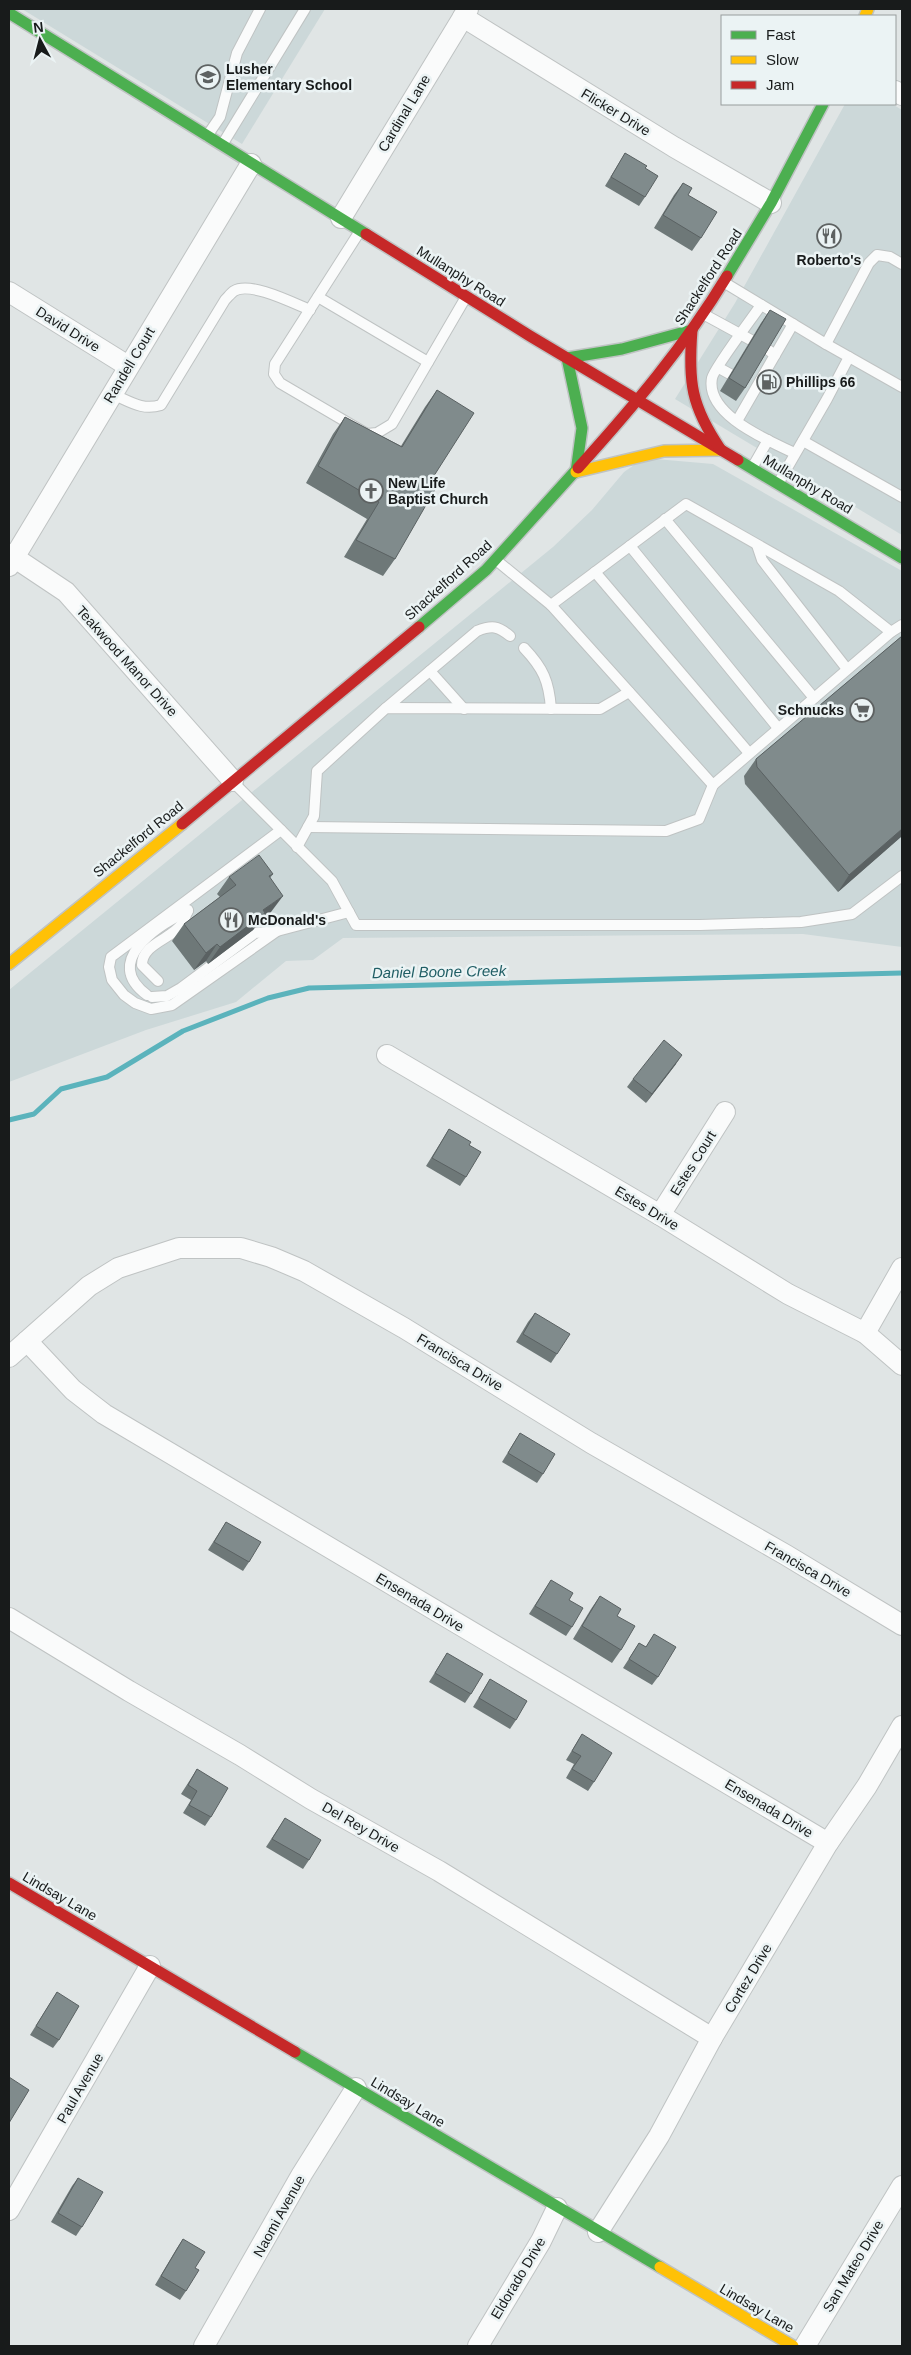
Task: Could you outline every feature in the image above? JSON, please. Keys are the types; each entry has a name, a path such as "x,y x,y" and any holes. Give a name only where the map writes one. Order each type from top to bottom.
{"street":[{"name":"Mullanphy Road","path":"9,13 467,297 902,558"},
{"name":"Flicker Drive","path":"465,13 666,142 771,203"},
{"name":"Cardinal Lane","path":"341,218 465,13"},
{"name":"Shackelford Road","path":"9,964 233,781 479,576 496,559 639,401 704,314 771,203 821,105"},
{"name":"Randell Court","path":"11,559 251,164"},
{"name":"David Drive","path":"9,292 128,366"},
{"path":"692,330 689,360 692,396 702,423 721,450 664,451 576,472 582,428 567,358 622,349 692,330"},
{"name":"Teakwood Manor Drive","path":"11,559 66,592 233,781"},
{"name":"Estes Drive","path":"387,1055 660,1215 788,1294 865,1333 902,1365"},
{"name":"Estes Court","path":"660,1215 725,1112"},
{"name":"Francisca Drive","path":"9,1357 89,1286 118,1268 179,1248 241,1248 271,1257 304,1271 404,1328 591,1443 786,1555 902,1625"},
{"path":"865,1333 902,1268"},
{"name":"Ensenada Drive","path":"27,1341 73,1390 104,1414 828,1843"},
{"name":"Del Rey Drive","path":"9,1618 311,1799 439,1872 712,2038"},
{"name":"Cortez Drive","path":"598,2232 659,2136 712,2038 828,1843 867,1786 902,1726"},
{"name":"Lindsay Lane","path":"9,1883 793,2346"},
{"name":"Paul Avenue","path":"9,2210 150,1966"},
{"name":"Naomi Avenue","path":"204,2346 302,2174 356,2088"},
{"name":"San Mateo Drive","path":"805,2346 902,2186"},
{"name":"Eldorado Drive","path":"478,2346 541,2241 557,2208"}],"lane":[{"path":"207,137 220,117 236,53 260,9"},
{"path":"221,146 305,9"},
{"path":"360,230 276,364 274,374 280,383 367,434 377,433 392,424 467,297"},
{"path":"826,344 869,263 877,255 890,256 902,264"},
{"path":"724,283 902,387"},
{"path":"112,394 141,407 151,408 161,405 225,300 234,290 247,288 262,291 310,310"},
{"path":"318,297 428,362"},
{"path":"761,305 712,377 713,394 724,412 737,422 794,453"},
{"path":"704,314 751,340"},
{"path":"737,422 750,388 771,352 793,324"},
{"path":"731,349 741,356"},
{"path":"778,483 849,357"},
{"path":"718,368 730,374"},
{"path":"752,468 768,440"},
{"path":"803,441 902,497"},
{"path":"552,605 686,504 839,591 891,632"},
{"path":"666,519 814,698"},
{"path":"757,545 762,560 848,669"},
{"path":"630,546 778,728"},
{"path":"496,559 552,605 713,785"},
{"path":"595,572 749,754"},
{"path":"308,827 666,832 699,819 713,785 891,632 902,625"},
{"path":"297,847 314,816 317,770 386,708 477,631 488,626 499,627 510,636"},
{"path":"524,648 539,664 550,687 551,709"},
{"path":"430,671 464,709"},
{"path":"386,708 600,709 629,692"},
{"path":"233,781 332,881 356,925 700,925 801,922 852,914 902,876"},
{"path":"277,932 172,1005 151,1009 135,1003 124,995 112,980 109,967 111,957 281,830"},
{"path":"181,988 160,982 142,965 144,956 157,943 181,926 188,911 190,897"},
{"path":"188,911 176,917 141,943 131,959 128,967 132,979 139,989 150,996 168,996 255,933 277,932 349,912"}],"shaded area":[{"name":"Lusher Elementary School","path":"22,9 325,9 242,144"},
{"path":"844,105 894,105 902,110 902,535 675,399 735,303"},
{"path":"644,458 713,464 902,571 902,947 803,934 343,938 313,960 286,961 236,1002 146,1030 9,1082 9,990 553,547 592,510 624,472"}],"building":[{"path":"625,153 647,166 645,168 658,176 645,197 611,177"},
{"path":"683,183 692,188 688,195 717,212 701,238 663,215"},
{"path":"770,310 786,319 745,388 729,378"},
{"name":"New Life Baptist Church","path":"437,390 474,413 430,482 437,486 395,559 356,540 379,502 318,466 345,417 402,447"},
{"name":"Schnucks","path":"902,636 902,829 849,875 757,767 756,759"},
{"name":"McDonald's","path":"259,855 273,874 269,876 283,896 263,910 265,913 220,947 217,944 206,953 184,924 236,885 229,877"},
{"path":"664,1040 682,1055 652,1094 633,1079"},
{"path":"449,1129 471,1142 469,1145 481,1152 466,1177 432,1158"},
{"path":"535,1313 570,1334 557,1354 523,1334"},
{"path":"520,1433 555,1454 543,1474 508,1453"},
{"path":"226,1522 261,1542 249,1562 214,1542"},
{"path":"551,1580 573,1593 569,1600 583,1608 572,1627 535,1606"},
{"path":"600,1596 621,1609 617,1616 635,1626 621,1650 582,1626"},
{"path":"654,1634 676,1647 658,1677 629,1659 639,1643 646,1647"},
{"path":"447,1653 483,1674 471,1694 435,1673"},
{"path":"490,1679 527,1701 516,1720 479,1698"},
{"path":"582,1734 612,1753 594,1782 572,1769 581,1756 572,1751"},
{"path":"197,1769 228,1788 211,1817 189,1805 197,1791 188,1785"},
{"path":"285,1818 321,1840 309,1860 272,1839"},
{"path":"57,1992 79,2006 59,2040 36,2026"},
{"path":"9,2077 29,2090 9,2123"},
{"path":"78,2178 103,2192 82,2227 58,2213"},
{"path":"183,2239 205,2252 195,2268 199,2270 186,2291 161,2276"}],"waterway":[{"name":"Daniel Boone Creek","path":"9,1120 34,1114 61,1089 107,1077 183,1031 268,998 309,988 902,973"}],"traffic: fast":[{"path":"9,13 366,234"},
{"path":"727,276 771,203 822,105"},
{"path":"576,472 582,428 567,358 622,349 692,330"},
{"path":"738,460 902,558"},
{"path":"419,627 486,570 578,468"},
{"path":"295,2052 660,2267"}],"traffic: slow":[{"path":"865,15 868,9"},
{"path":"576,472 664,451 721,450"},
{"path":"9,964 182,824"},
{"path":"660,2267 793,2346"}],"traffic: jam":[{"path":"366,234 530,336 738,460"},
{"path":"578,468 619,422 676,352 727,276"},
{"path":"692,330 691,364 694,393 703,420 721,450"},
{"path":"182,824 419,627"},
{"path":"9,1883 295,2052"}],"place":[{"name":"Lusher Elementary School","path":"208,77"},
{"name":"Roberto's","path":"829,236"},
{"name":"Phillips 66","path":"769,382"},
{"name":"New Life Baptist Church","path":"371,491"},
{"name":"Schnucks","path":"862,710"},
{"name":"McDonald's","path":"231,920"}]}
